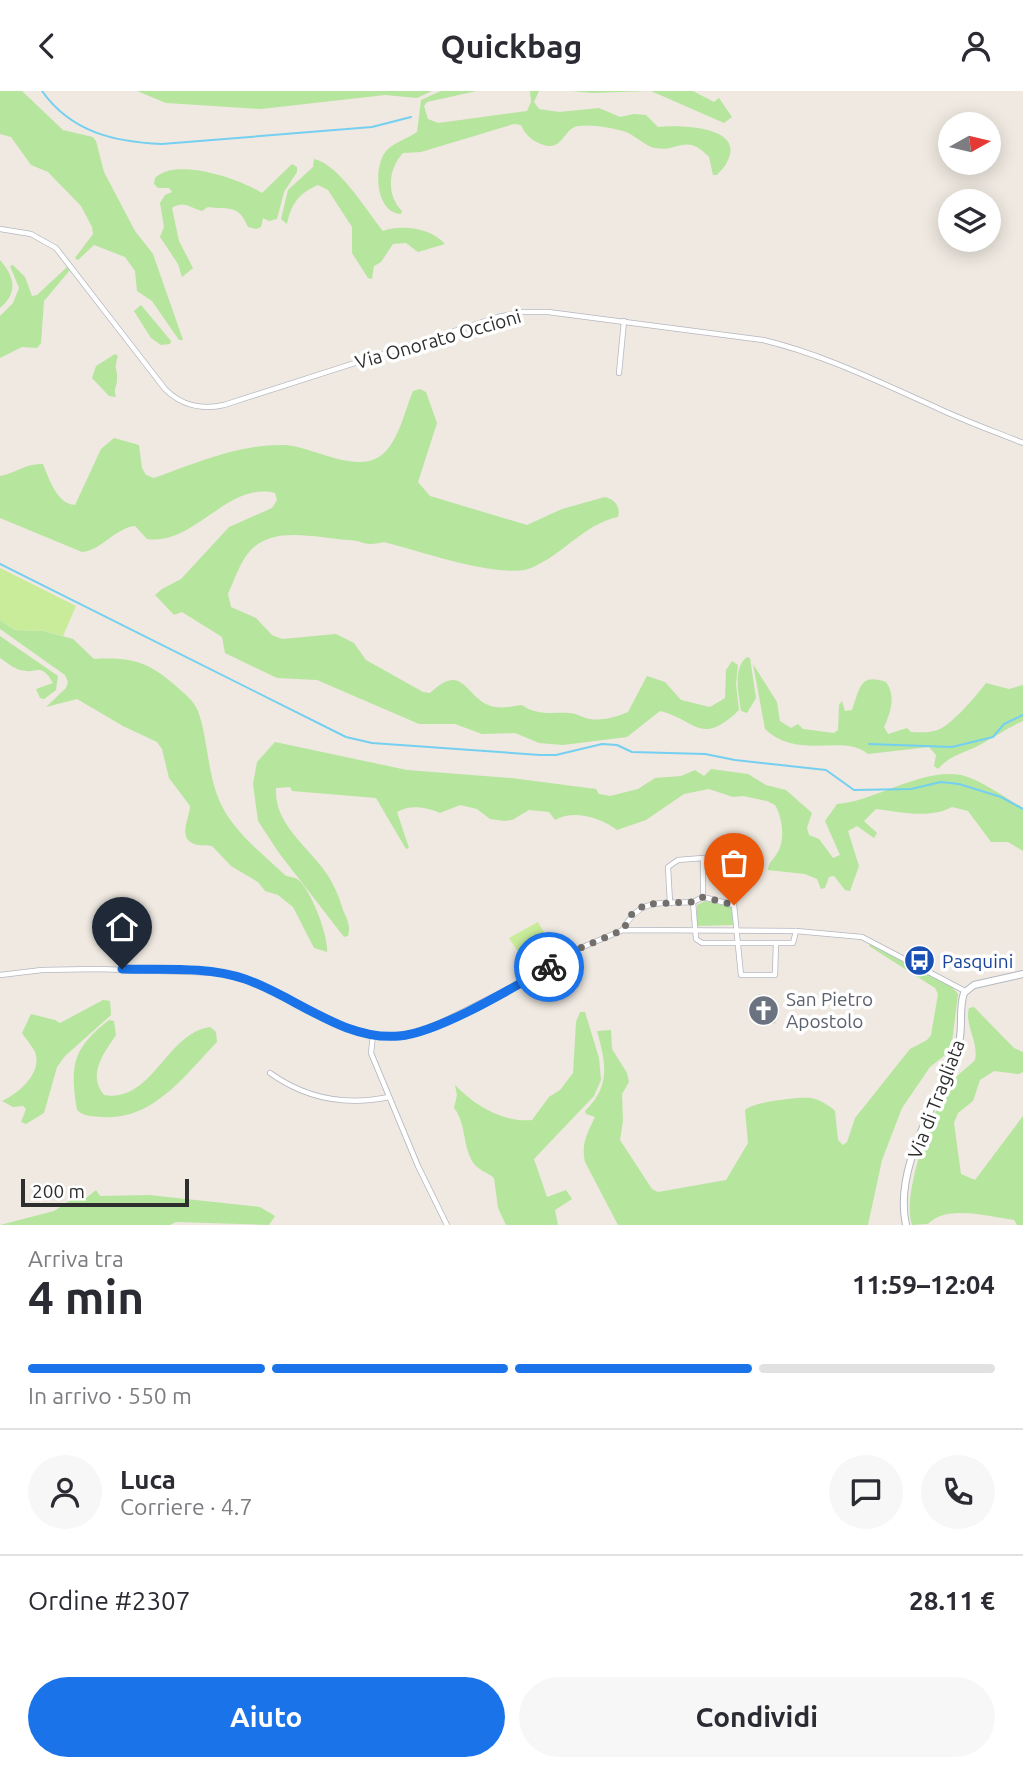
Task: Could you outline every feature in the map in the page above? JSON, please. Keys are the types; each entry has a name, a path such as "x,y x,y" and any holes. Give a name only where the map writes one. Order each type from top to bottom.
{"street":[{"name":"Via Onorato Occioni","path":"0,229 31,234 56,248 165,389 182,402 194,406 211,407 230,403 509,314 548,312 762,340 789,346 1023,443"},
{"path":"619,373 624,321"},
{"path":"670,903 668,867 685,858 703,858 703,897"},
{"path":"623,930 631,915 646,904 693,902 703,897 732,903 736,909 741,975 775,975 776,943"},
{"path":"693,902 696,939 702,943 793,943 796,931"},
{"path":"0,975 42,970 97,969 220,973 256,983 347,1027 373,1035 402,1036 428,1029 528,979 578,949 623,930 796,931 862,937 965,991 974,985 1023,974"},
{"name":"Via di Tragliata","path":"906,1225 903,1207 908,1174 929,1113 958,1046 961,1003 965,991"},
{"path":"373,1035 370,1047 389,1097 447,1225"},
{"path":"270,1073 289,1085 324,1099 389,1097"}],"green space":[{"path":"0,91 22,91 63,130 93,137 96,141 104,172 135,231 153,254 183,340 179,340 152,301 137,291 135,271 125,257 94,245 78,260 75,258 93,234 92,227 81,206 48,172 31,165 11,137 0,134"},
{"path":"137,91 432,91 417,98 385,95 261,109 166,103"},
{"path":"441,91 477,91 427,102 424,106 428,119 438,123 527,111 531,102 530,91 539,91 534,102 539,109 559,112 599,108 620,117 646,115 658,127 693,127 719,134 727,141 731,150 725,166 717,175 713,175 709,157 688,144 655,148 626,132 603,127 578,126 570,130 558,144 549,146 536,142 525,133 521,125 514,124 421,152 403,153 394,167 391,182 393,197 402,211 401,214 392,212 381,197 379,187 378,176 383,156 388,149 417,132 421,100"},
{"path":"571,91 651,91 592,93"},
{"path":"651,91 693,91 714,102 719,98 732,117 724,123"},
{"path":"314,159 324,163 343,179 383,231 416,229 432,234 445,244 418,252 406,243 393,244 381,262 374,266 372,279 368,278 352,253 352,227 328,190 318,185 311,188 297,200 287,224 281,219 288,190 313,167"},
{"path":"292,164 297,167 297,172 284,192 277,219 269,221 263,218 261,227 256,229 248,227 237,211 208,207 202,211 184,205 172,208 179,241 193,268 182,277 178,264 160,237 164,227 160,203 165,195 172,192 169,188 158,188 154,184 155,178 165,172 177,170 208,172 262,193"},
{"path":"0,260 9,272 12,290 0,308"},
{"path":"13,265 25,277 32,296 37,295 67,267 70,270 44,301 41,343 37,348 22,347 0,358 0,316 13,303 19,288 10,266"},
{"path":"141,305 171,341 170,344 161,345 151,338 134,311"},
{"path":"115,354 118,356 116,397 109,396 92,378 96,366"},
{"path":"420,389 426,392 437,423 418,482 430,496 527,525 562,509 605,497 616,504 618,517 595,526 543,562 518,571 480,567 384,542 368,544 296,535 271,538 250,551 243,561 228,594 231,607 256,618 272,635 282,639 336,634 354,643 366,660 423,692 430,693 440,685 455,680 493,707 522,705 539,712 572,713 590,719 609,718 628,712 647,676 665,682 681,700 710,707 725,698 726,670 732,661 738,665 736,684 739,710 716,727 707,729 660,711 627,737 563,745 539,743 515,733 482,734 455,724 419,724 317,680 277,678 225,653 222,637 182,612 174,615 155,595 181,579 229,527 272,508 277,500 275,493 258,492 242,496 180,533 164,539 147,539 135,526 82,552 0,518 0,476 31,465 43,464 59,496 75,505 101,449 114,438 139,445 142,468 146,475 154,478 218,455 267,446 295,446 345,460 369,461 379,457 391,444 413,391"},
{"path":"0,568 76,606 63,636 44,631 15,630 0,620"},
{"path":"0,620 15,630 44,631 73,639 94,659 119,659 139,663 158,672 189,698 198,711 219,800 240,832 286,876 297,879 302,884 318,913 327,952 314,948 293,907 231,866 212,846 196,845 189,841 185,832 190,806 169,778 162,749 157,742 77,699 46,707 66,688 68,682 65,675 0,629"},
{"path":"0,636 58,676 56,690 44,699 40,698 36,689 53,683 49,676 38,670 20,670 0,658"},
{"path":"747,657 750,658 756,698 747,713 741,711 738,675 742,662"},
{"path":"753,664 777,702 780,721 791,728 798,724 803,729 834,733 838,730 839,705 842,701 845,711 852,710 862,684 871,679 886,682 891,693 890,710 884,727 888,734 907,728 911,732 940,729 962,711 986,683 1009,689 1023,685 1023,721 952,758 938,769 934,766 936,755 929,747 868,754 858,748 846,746 792,743 765,729"},
{"path":"275,742 407,770 511,778 596,789 599,794 610,796 638,789 655,778 681,776 695,770 704,776 711,769 748,774 766,785 786,790 812,813 807,828 809,835 819,839 833,858 840,855 825,821 837,804 852,802 930,776 961,775 984,784 1023,808 1023,851 1008,842 991,842 968,811 952,807 934,813 915,814 876,809 864,821 877,833 874,838 857,826 848,831 859,866 850,891 845,890 834,876 829,877 825,888 821,889 817,879 805,874 768,870 782,839 781,821 775,805 743,796 733,797 709,789 684,794 646,820 617,830 604,822 579,815 555,820 549,812 529,810 505,821 490,819 477,809 460,805 440,813 424,808 407,808 397,812 409,848 406,849 376,798 292,791 290,787 276,788 277,801 285,822 324,870 335,889 349,926 348,936 344,937 279,853 258,821 253,784 257,762"},
{"path":"705,901 731,907 734,925 697,926 697,905"},
{"path":"538,922 546,936 518,952 509,938"},
{"path":"870,944 952,987 958,994 952,1042 945,1055 930,1067 902,1108 882,1160 868,1225 618,1225 585,1162 584,1155 586,1139 595,1117 585,1111 599,1092 604,1074 603,1053 597,1031 611,1030 612,1049 627,1073 629,1082 622,1094 623,1121 620,1140 652,1189 658,1192 726,1180 748,1143 745,1110 756,1105 796,1098 821,1101 835,1111 838,1140 843,1145 847,1142 855,1118 910,1049 931,1035 938,994 935,988 869,946"},
{"path":"103,1000 110,1001 111,1015 65,1056 57,1067 44,1113 26,1124 21,1122 26,1109 23,1106 13,1107 2,1101 28,1082 35,1068 35,1052 22,1033 31,1014 60,1023"},
{"path":"974,1007 1014,1048 1023,1052 1023,1072 1019,1074 994,1071 980,1080 973,1101 958,1113 954,1123 961,1174 975,1180 1023,1116 1023,1225 1017,1225 1014,1220 957,1213 936,1218 928,1224 912,1225 911,1194 928,1130 952,1082 975,1060 968,1014 969,1008"},
{"path":"580,1012 585,1012 599,1058 601,1080 594,1096 534,1159 547,1197 566,1190 572,1199 555,1210 558,1225 506,1225 498,1208 494,1178 475,1165 468,1152 461,1121 454,1108 457,1095 455,1085 471,1099 500,1116 532,1120 549,1097 560,1090 573,1073 576,1022"},
{"path":"109,1020 114,1021 116,1035 102,1056 97,1072 99,1087 104,1095 121,1095 135,1089 182,1041 195,1032 210,1027 216,1032 217,1042 180,1081 152,1104 137,1112 120,1116 89,1116 77,1110 74,1081 76,1059 87,1040"},
{"path":"96,1190 100,1196 149,1195 260,1207 275,1216 269,1225 176,1222 170,1225 0,1225 54,1211 72,1199 86,1198"}],"building":[{"name":"San Pietro Apostolo","path":"760,994 779,1014 775,1023 766,1026 748,1006"}],"waterway":[{"path":"42,91 66,116 80,125 111,137 144,143 162,144 372,127 411,117"},
{"path":"0,564 346,737 372,743 540,755 556,755 602,744 617,745 632,752 705,754 826,770 854,790 911,789 941,782 959,784 1001,797 1023,809"},
{"path":"869,744 952,747 993,737 1004,724 1023,715"}],"way so far":[{"path":"549,967 578,949 623,930 631,915 646,904 693,902 703,897 734,905"}],"place":[{"name":"Pasquini","path":"919,961"},
{"name":"San Pietro Apostolo","path":"763,1010"}],"route":[{"path":"122,969 209,971 235,976 256,983 347,1027 387,1037 428,1029 549,967"}]}
